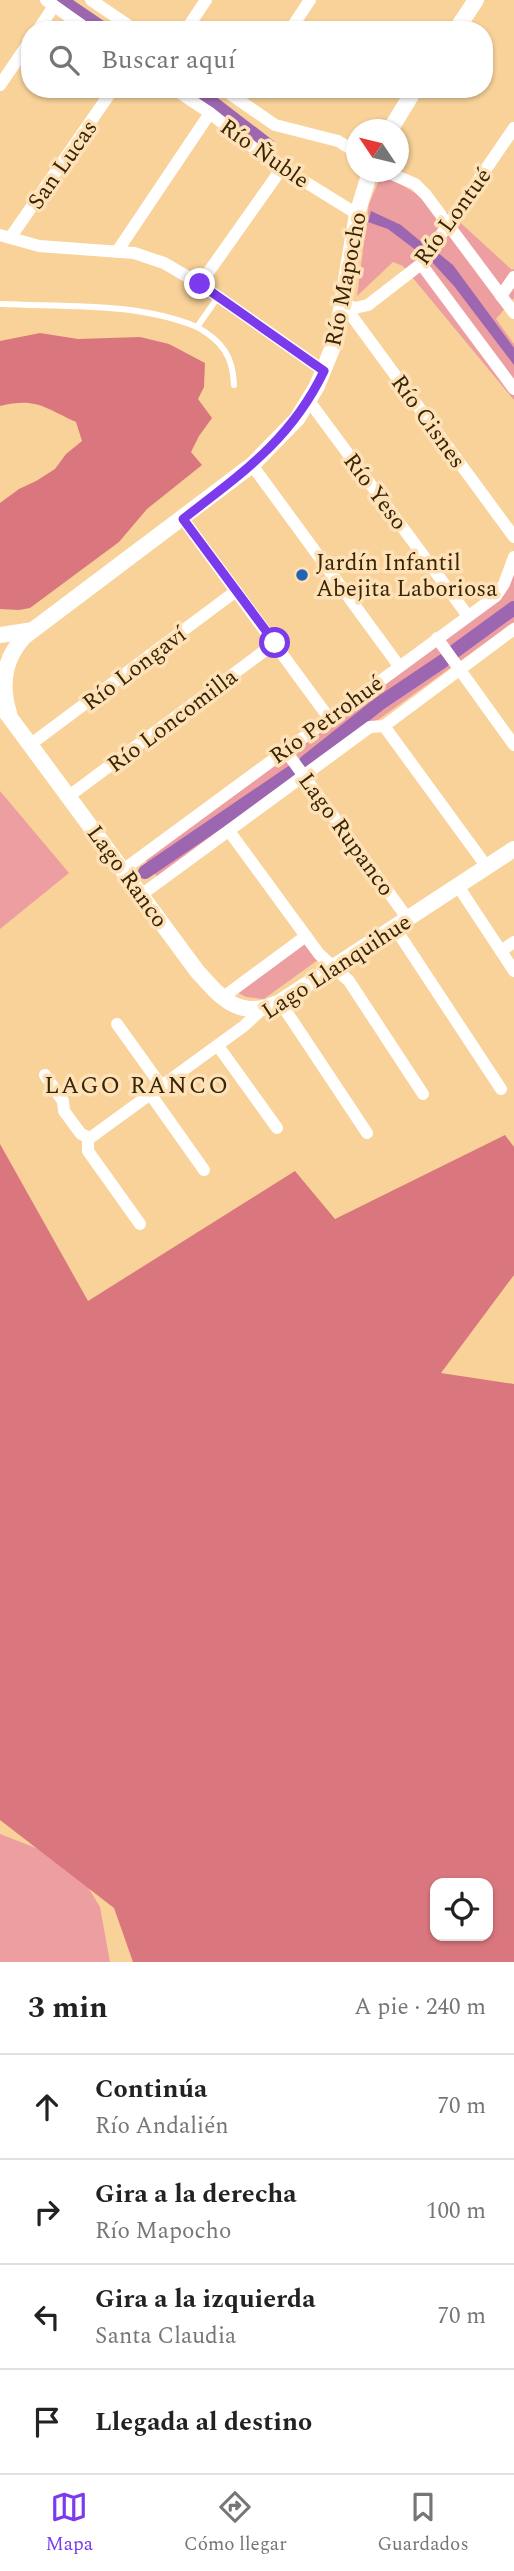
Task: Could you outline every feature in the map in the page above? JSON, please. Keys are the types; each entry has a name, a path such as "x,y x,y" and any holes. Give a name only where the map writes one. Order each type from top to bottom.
{"street":[{"path":"192,21 206,0"},
{"path":"296,21 310,0"},
{"path":"462,21 476,0"},
{"path":"95,1 123,21"},
{"path":"42,21 50,3 75,21"},
{"path":"0,85 21,54"},
{"name":"San Lucas","path":"5,237 106,98"},
{"name":"Río Ñuble","path":"187,98 282,168 357,214"},
{"name":"Río Ñuble","path":"235,98 275,125 338,141 346,146"},
{"path":"241,102 243,98"},
{"path":"397,119 410,98"},
{"path":"118,250 209,113"},
{"name":"Río Lontué","path":"343,304 355,308 368,305 421,264 514,128"},
{"path":"200,284 282,168"},
{"path":"409,181 415,184 448,225 514,313"},
{"name":"Río Mapocho","path":"11,718 4,699 3,670 12,652 33,630 252,466 284,435 309,401 336,339 357,214 367,182"},
{"path":"5,237 54,247 118,250 157,260 200,284 324,371"},
{"path":"421,264 514,389"},
{"path":"502,296 514,277"},
{"name":"Río Cisnes","path":"343,304 514,537"},
{"name":"Río Yeso","path":"309,401 468,615"},
{"path":"252,466 399,666"},
{"path":"183,519 329,718"},
{"name":"Río Petrohué","path":"122,870 499,592 514,557"},
{"name":"Río Longaví","path":"31,744 236,591"},
{"name":"Río Petrohué","path":"141,895 370,727 384,726 514,629"},
{"name":"Río Mapocho","path":"0,635 33,630"},
{"path":"437,638 514,746"},
{"name":"Río Loncomilla","path":"69,796 275,643"},
{"path":"0,704 11,718"},
{"name":"Lago Ranco","path":"11,718 197,971 222,998 242,1008 262,1009"},
{"path":"384,726 487,867"},
{"name":"Lago Rupanco","path":"285,750 401,924 501,1089"},
{"path":"229,831 324,959 349,981 423,1094"},
{"name":"Lago Llanquihue","path":"88,1138 218,1046 253,1020 262,1009 280,1002 334,968 514,849"},
{"path":"458,886 514,971"},
{"path":"222,998 306,936"},
{"path":"501,951 514,942"},
{"path":"280,1002 367,1133"},
{"path":"117,1024 162,1087"},
{"path":"218,1046 277,1128"},
{"path":"45,1075 63,1101 64,1111 81,1134 88,1138 88,1151 139,1224"},
{"path":"151,1095 204,1170"}],"lane":[{"path":"197,327 218,297"},
{"path":"0,303 137,312 173,318 197,327 215,338 234,368 234,385"}],"shaded area":[{"path":"55,0 73,0 104,21 86,21"},
{"path":"198,98 218,98 275,142 268,153"},
{"path":"378,182 397,182 453,216 514,269 514,298 496,319 514,344 514,400 403,266 393,262 357,296 369,204"},
{"path":"371,211 401,225 426,246 421,254 388,229 368,222"},
{"path":"438,253 453,265 514,348 514,365 454,286 432,262"},
{"path":"40,333 78,339 140,337 169,344 205,363 204,387 198,399 212,418 191,452 202,465 147,509 119,542 30,608 0,609 0,503 55,469 66,454 82,441 76,422 48,408 32,403 0,406 0,341"},
{"path":"514,575 514,622 158,878 145,859 504,594"},
{"path":"0,791 69,873 0,929"},
{"path":"303,943 307,944 319,959 264,999 246,997 236,992"},
{"path":"505,1135 514,1147 514,1275 441,1373 514,1384 514,1962 133,1962 114,1908 0,1820 0,1144 88,1301 295,1171 335,1219"},
{"path":"0,1834 62,1858 80,1874 100,1907 110,1962 0,1962"}],"waterway":[{"path":"455,651 514,608"},
{"path":"306,762 379,704 443,661"},
{"path":"145,872 292,772"}],"place":[{"name":"Jardín Infantil Abejita Laboriosa","path":"302,575"}],"district":[{"name":"LAGO RANCO","path":"137,1085"}],"route":[{"path":"200,284 324,371 309,401 269,451 183,519 275,643"}]}
